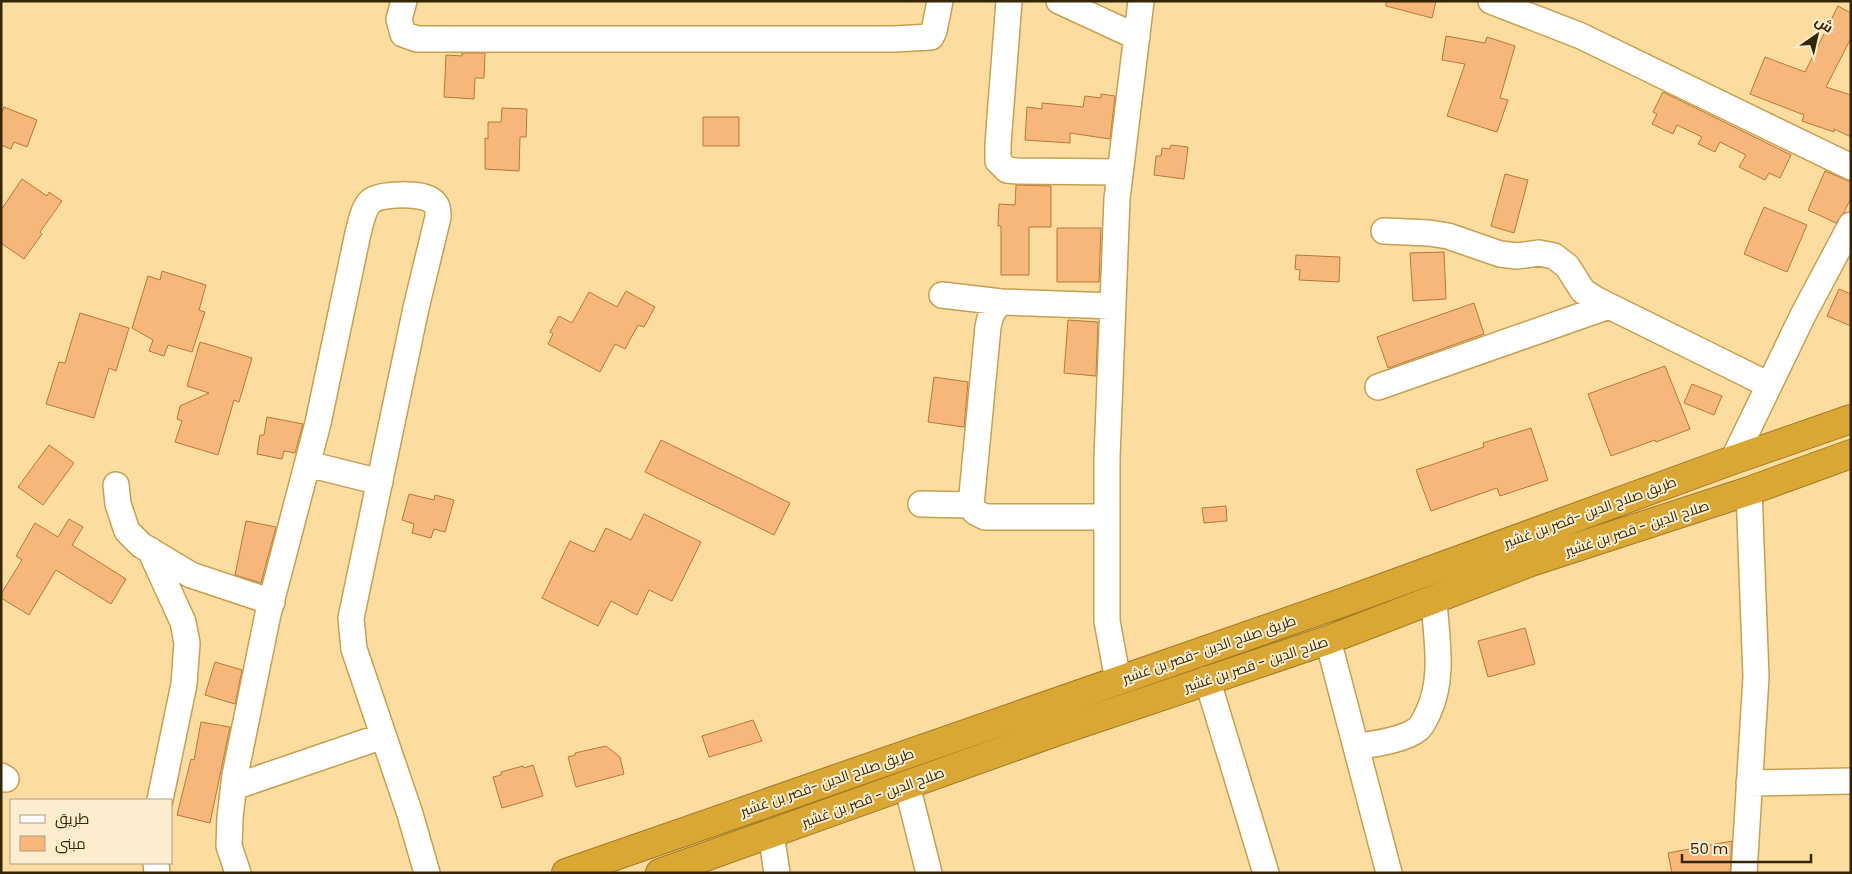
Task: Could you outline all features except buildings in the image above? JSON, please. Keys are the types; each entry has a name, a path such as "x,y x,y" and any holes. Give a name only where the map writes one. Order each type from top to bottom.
{"highway":[{"name":"طريق صلاح الدين -قصر بن غشير","path":"566,873 1344,602 1732,460 1851,419"},
{"name":"صلاح الدين - قصر بن غشير","path":"660,873 1207,679 1328,640 1531,562 1667,518 1851,454"},
{"path":"1657,488 1667,518"}],"street":[{"path":"404,1 399,19 403,34 417,38 825,39 929,38 934,33 940,1"},
{"path":"1009,1 998,162 1006,170 1120,172"},
{"path":"1060,1 1137,38"},
{"path":"1118,681 1107,621 1108,449 1117,199 1141,1"},
{"path":"1491,1 1581,36 1851,167"},
{"path":"238,873 229,846 230,817 234,787 272,602 318,423 363,214 370,201 384,195 424,196 434,202 438,209 438,217 416,308 351,618 354,649 427,873"},
{"path":"1732,460 1803,314 1851,225"},
{"path":"1384,231 1429,233 1448,236 1500,254 1517,256 1539,253 1554,256 1567,266 1583,290 1609,306 1769,385"},
{"path":"942,295 1001,302 1113,306"},
{"path":"1001,302 995,307 989,318 971,504 975,512 985,517 1107,517"},
{"path":"1378,387 1609,306"},
{"path":"308,464 380,482"},
{"path":"116,485 118,504 127,531 141,545 191,575 272,602"},
{"path":"1744,873 1756,677 1749,490"},
{"path":"921,504 971,504"},
{"path":"150,550 184,622 187,643 184,684 160,799"},
{"path":"1356,747 1391,740 1408,734 1418,729 1424,720 1432,704 1439,673 1434,600"},
{"path":"1328,640 1389,873"},
{"path":"1207,679 1266,873"},
{"path":"234,787 383,736"},
{"path":"1749,783 1851,781"},
{"path":"907,785 929,873"},
{"path":"771,834 777,873"}]}
